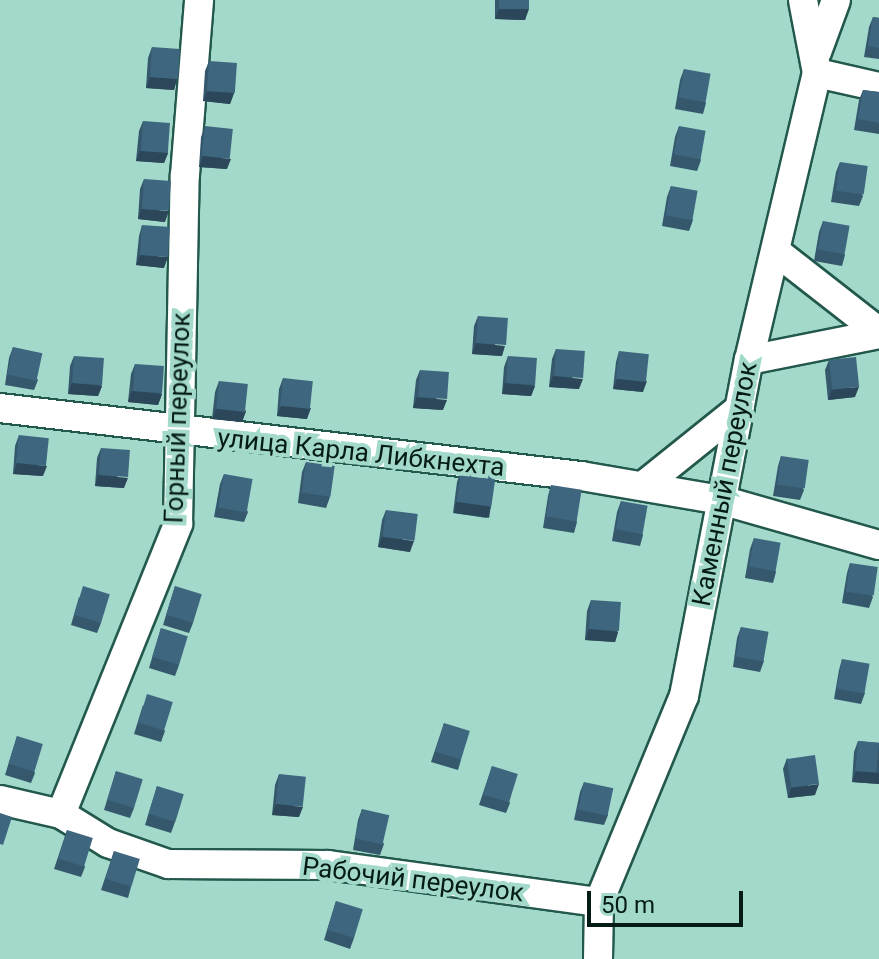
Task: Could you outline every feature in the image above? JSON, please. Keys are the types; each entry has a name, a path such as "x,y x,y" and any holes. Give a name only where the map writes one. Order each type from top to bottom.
{"street":[{"name":"Горный переулок","path":"61,814 178,524 185,175 199,0"},
{"name":"Каменный переулок","path":"598,959 599,902 684,696 749,360 778,253 817,63 803,0"},
{"path":"836,0 817,63 879,87"},
{"path":"778,253 879,333"},
{"path":"749,360 879,333"},
{"name":"улица Карла Либкнехта","path":"0,408 180,434 643,486 721,500 879,545"},
{"path":"643,486 740,408"},
{"name":"Рабочий переулок","path":"0,800 61,814 108,843 168,864 328,865 599,902"}],"building":[{"path":"499,0 529,0 529,9 499,9"},
{"path":"873,17 879,18 879,48 868,46"},
{"path":"152,47 180,49 178,79 150,77"},
{"path":"209,61 237,63 235,93 207,91"},
{"path":"684,69 711,74 706,102 679,98"},
{"path":"863,90 879,92 879,123 858,119"},
{"path":"143,121 170,123 168,153 141,151"},
{"path":"205,126 233,129 230,159 202,156"},
{"path":"679,126 706,131 701,159 674,155"},
{"path":"840,162 868,166 864,195 836,191"},
{"path":"144,179 171,181 169,211 142,209"},
{"path":"671,186 698,191 692,220 666,216"},
{"path":"823,221 850,226 845,254 818,250"},
{"path":"142,225 170,227 168,257 140,255"},
{"path":"478,316 508,318 506,345 476,343"},
{"path":"13,347 42,353 37,381 7,374"},
{"path":"556,349 585,351 583,378 554,376"},
{"path":"619,351 649,354 646,382 616,379"},
{"path":"74,356 104,358 102,385 72,383"},
{"path":"508,356 537,358 535,385 506,383"},
{"path":"856,357 859,387 832,390 829,360"},
{"path":"135,364 164,366 162,393 133,391"},
{"path":"420,370 449,372 447,399 418,397"},
{"path":"283,378 313,381 310,409 280,406"},
{"path":"219,381 248,384 245,412 216,409"},
{"path":"19,435 49,438 46,466 16,463"},
{"path":"101,448 130,450 128,477 99,475"},
{"path":"781,456 809,460 805,489 777,485"},
{"path":"306,462 335,466 330,497 302,493"},
{"path":"461,471 496,476 491,507 457,502"},
{"path":"224,474 253,479 247,513 218,507"},
{"path":"551,485 582,490 577,521 546,517"},
{"path":"621,501 648,506 643,534 616,530"},
{"path":"386,510 418,514 414,541 383,537"},
{"path":"754,538 781,543 776,571 749,567"},
{"path":"850,563 878,567 874,596 846,592"},
{"path":"83,586 110,594 101,623 74,615"},
{"path":"175,586 202,594 193,623 166,615"},
{"path":"591,600 621,602 619,631 589,629"},
{"path":"741,627 769,632 763,661 736,657"},
{"path":"161,628 188,636 179,665 152,657"},
{"path":"842,659 870,664 864,693 837,689"},
{"path":"147,694 173,702 164,731 138,723"},
{"path":"444,723 470,731 461,760 435,752"},
{"path":"17,736 43,744 34,772 9,764"},
{"path":"858,741 879,743 876,773 855,771"},
{"path":"815,755 819,784 791,788 787,759"},
{"path":"492,766 518,774 509,803 483,795"},
{"path":"116,771 143,779 134,808 107,800"},
{"path":"279,774 306,777 303,807 276,804"},
{"path":"584,782 613,788 608,816 578,809"},
{"path":"157,786 184,794 175,822 149,814"},
{"path":"362,809 389,815 383,845 355,838"},
{"path":"0,813 12,817 3,845 0,844"},
{"path":"67,830 93,838 84,867 58,859"},
{"path":"114,851 140,859 131,887 106,879"},
{"path":"336,901 363,909 354,938 327,930"}]}
